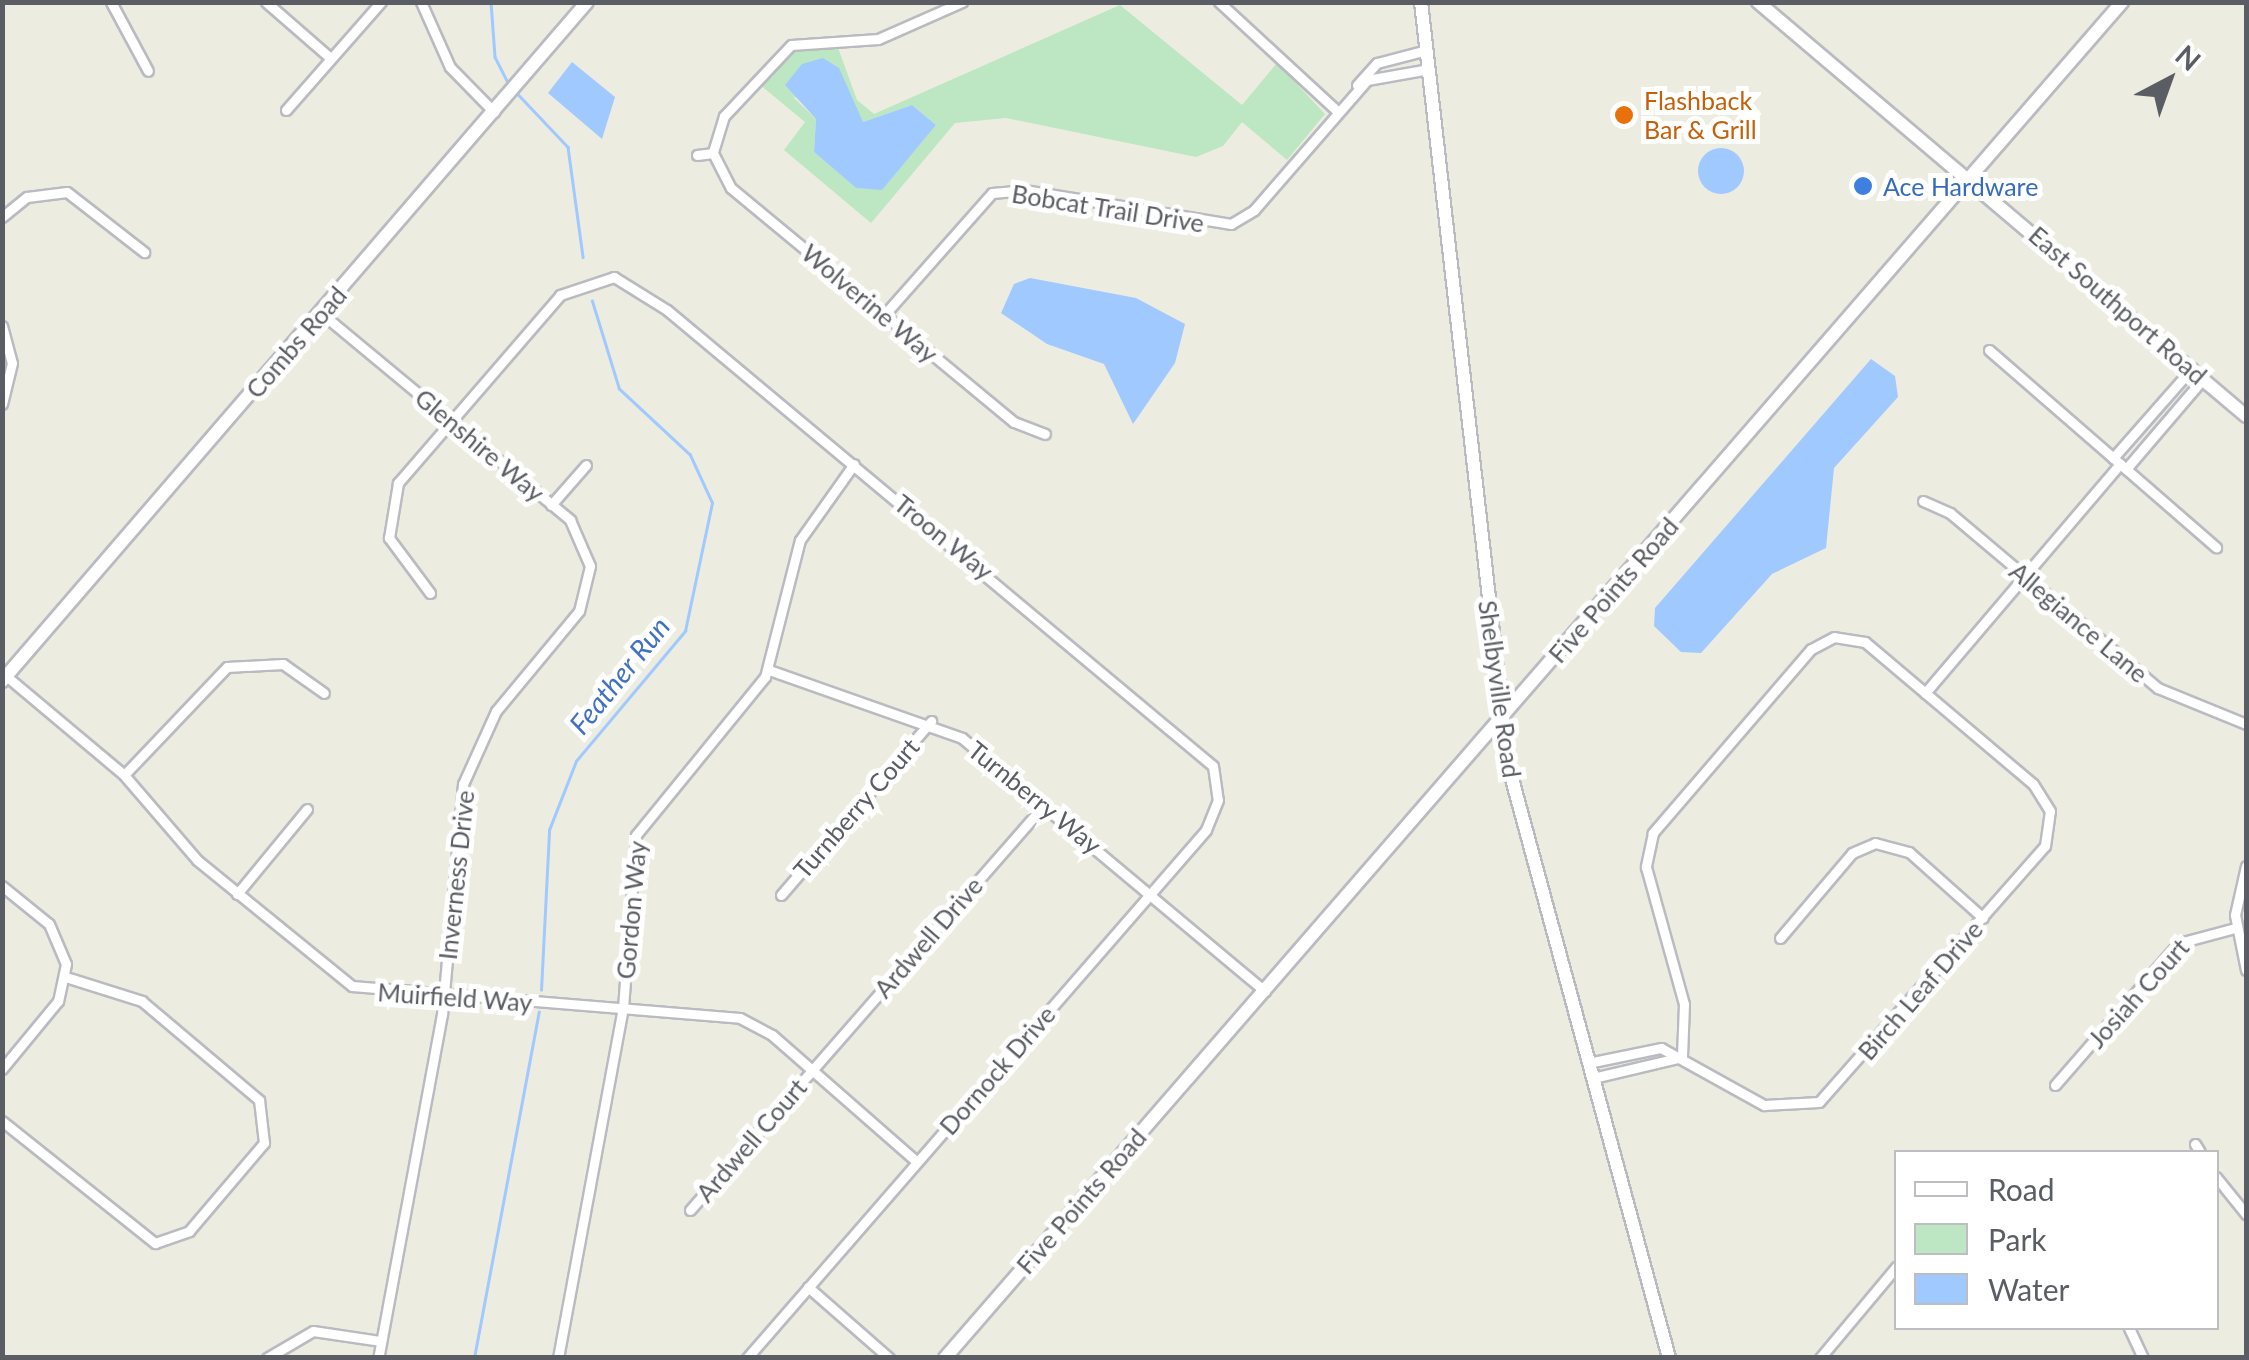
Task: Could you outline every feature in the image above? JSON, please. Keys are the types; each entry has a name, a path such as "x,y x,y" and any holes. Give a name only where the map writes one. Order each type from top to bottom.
{"street":[{"path":"111,2 148,71"},
{"path":"266,2 329,57"},
{"path":"286,110 381,2"},
{"path":"420,2 450,67 494,112"},
{"name":"Combs Road","path":"4,677 588,2"},
{"path":"698,154 713,153 724,116 791,45 878,39 962,2"},
{"path":"1219,2 1338,112"},
{"name":"Shelbyville Road","path":"1422,2 1500,719 1669,1358"},
{"name":"East Southport Road","path":"1758,2 2246,416"},
{"name":"Five Points Road","path":"945,1358 2122,2"},
{"name":"Bobcat Trail Drive","path":"884,314 992,193 1024,190 1228,224 1254,210 1377,63 1427,50"},
{"name":"Bobcat Trail Drive","path":"1338,112 1380,72 1429,70"},
{"name":"Wolverine Way","path":"713,153 731,188 1014,422 1045,434"},
{"path":"2,217 28,197 67,192 144,252"},
{"name":"Troon Way","path":"430,593 394,554 388,512 400,480 574,284 623,280 667,310 1198,745 1215,770"},
{"name":"Glenshire Way","path":"321,312 551,504 588,552 583,604"},
{"path":"2,326 12,362 2,404"},
{"path":"1989,350 2216,547"},
{"path":"1592,1078 1680,1059 1684,1004 1646,867 1652,833 1824,640 1865,642 1926,692 2119,464 2192,368"},
{"path":"2119,464 2204,379"},
{"name":"Gordon Way","path":"558,1358 623,1008 638,831 769,670 800,540 854,464"},
{"path":"551,504 586,465"},
{"name":"Allegiance Lane","path":"1923,502 2024,575 2158,688 2246,724"},
{"name":"Inverness Drive","path":"378,1358 444,996 469,767 502,704 583,604"},
{"path":"124,776 227,667 283,664 324,693"},
{"name":"Turnberry Way","path":"769,670 931,721 1044,804 1265,990"},
{"name":"Muirfield Way","path":"4,677 124,776 237,894 352,986 740,1018 812,1070 917,1162"},
{"name":"Birch Leaf Drive","path":"1588,1062 1660,1048 1764,1105 1818,1102 2045,846 2050,811 2032,784 1926,692"},
{"name":"Turnberry Court","path":"781,894 931,721"},
{"name":"Dornock Drive","path":"747,1358 1212,820 1215,770"},
{"name":"Ardwell Drive","path":"812,1070 1044,804"},
{"path":"237,894 307,809"},
{"path":"1780,938 1852,853 1875,844 1908,852 1983,918"},
{"path":"2246,866 2236,928 2246,970"},
{"path":"2,886 54,931 66,978 2,1069"},
{"name":"Josiah Court","path":"2055,1085 2178,942 2236,928"},
{"path":"2,1121 151,1242 192,1228 260,1150 266,1114 142,1001 66,978"},
{"name":"Ardwell Court","path":"690,1210 812,1070"},
{"path":"2219,1182 2246,1214"},
{"path":"1820,1358 1894,1268"},
{"path":"808,1287 889,1358"},
{"path":"2130,1330 2143,1358"},
{"path":"267,1358 312,1331 381,1342"}],"green space":[{"path":"1120,5 1242,105 1277,63 1325,114 1287,160 1242,122 1223,146 1196,157 1006,118 955,123 871,223 784,150 805,122 759,84 798,47 837,45 857,100 874,114","holes":["793,97 853,108 863,122 912,105 936,125 882,189 856,188 814,152 816,119"]}],"water":[{"path":"823,58 839,68 863,122 912,105 936,125 882,190 856,188 814,152 816,119 785,85 802,64"},
{"path":"572,62 615,97 602,139 548,93"},
{"path":"1721,148 1737,155 1744,171 1737,187 1721,194 1705,187 1698,171 1705,155"},
{"path":"1030,278 1136,298 1185,324 1175,363 1133,424 1104,364 1047,344 1001,313 1014,284"},
{"path":"1871,359 1895,376 1898,397 1834,468 1826,548 1772,574 1701,653 1681,652 1654,626 1655,608"}],"waterway":[{"path":"491,2 495,57 510,87"},
{"name":"Feather Run","path":"516,92 568,147 583,257"},
{"name":"Feather Run","path":"541,990 549,830 576,761 685,631 712,503 690,455 619,389 592,301"},
{"name":"Feather Run","path":"474,1358 539,1012"}],"place":[{"name":"Flashback Bar & Grill","path":"1624,115"},
{"name":"Ace Hardware","path":"1863,186"}]}
